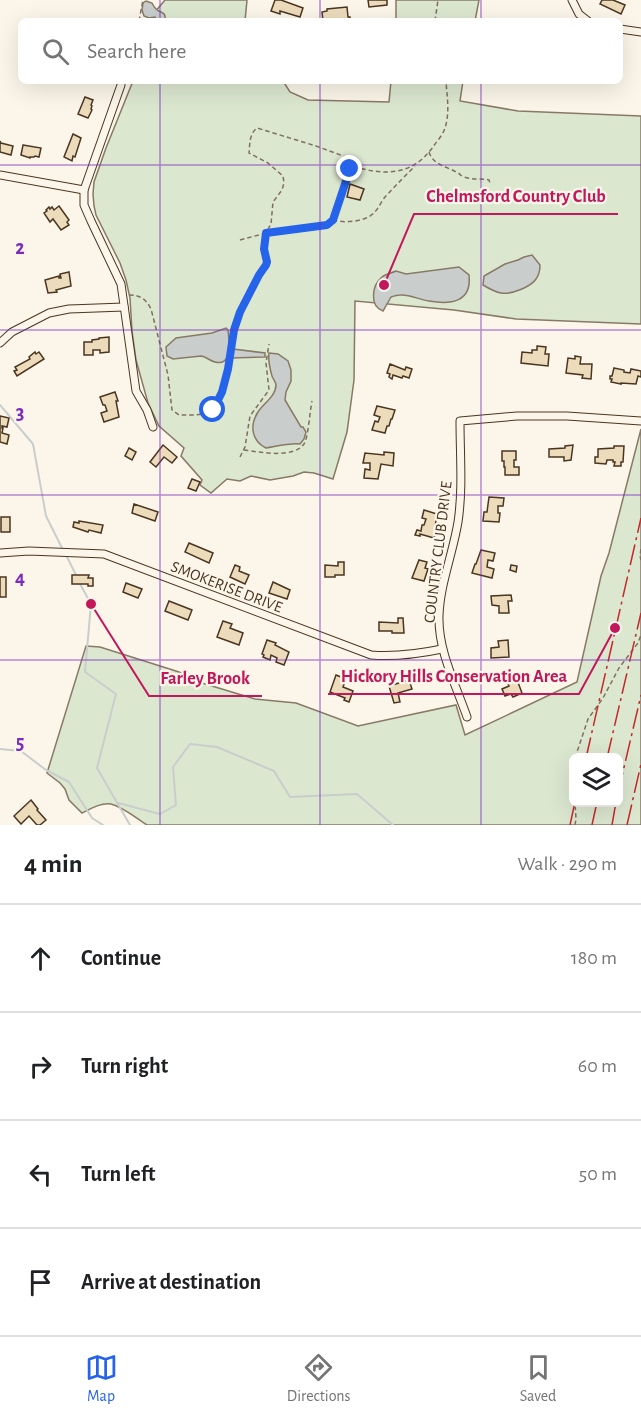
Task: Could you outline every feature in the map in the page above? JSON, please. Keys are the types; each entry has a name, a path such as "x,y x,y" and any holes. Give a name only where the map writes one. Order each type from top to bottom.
{"street":[{"path":"572,0 579,14 584,18"},
{"path":"623,29 641,32"},
{"path":"121,85 84,190 84,204 121,284 136,391 153,426"},
{"path":"0,175 84,190"},
{"path":"0,343 12,332 49,313 69,309 124,308"},
{"name":"COUNTRY CLUB DRIVE","path":"467,717 442,649 439,616 458,521 460,421 518,416 567,416 641,421"},
{"name":"SMOKERISE DRIVE","path":"0,553 29,551 104,554 370,655 404,656 442,649"}],"path":[{"path":"140,18 143,0"},
{"path":"435,18 438,0"},
{"path":"333,220 363,219 371,216 383,199 429,152 445,129 448,106 446,84"},
{"path":"128,296 139,296 147,301 151,309 168,375 172,410 179,415 205,414 213,410 222,392 234,330 240,312 266,265 264,249 266,233 271,224 273,202 284,183 283,176 268,163 249,153 253,132 257,128 316,146 345,157 353,166 367,171 392,171 416,165"},
{"path":"429,152 432,159 442,166 464,177 486,179 490,183"},
{"path":"240,240 266,233 327,225 333,220 353,166"},
{"path":"240,457 244,450 250,416 269,390 266,363 269,344"},
{"path":"244,450 287,453 305,444 312,401"},
{"path":"641,549 641,560"},
{"path":"577,753 588,719 641,635"},
{"path":"575,825 576,807"}],"green space":[{"path":"165,0 247,0 245,18 152,18"},
{"path":"396,0 479,0 476,18 396,18"},
{"path":"132,84 285,84 290,92 308,100 389,102 391,84 463,84 460,101 518,111 641,116 641,324 516,319 454,310 355,301 354,380 347,432 333,479 304,472 270,480 251,476 240,481 227,479 211,493 200,485 202,480 181,456 184,448 159,426 148,403 136,360 126,280 94,206 94,182"},
{"path":"641,429 641,825 147,825 125,810 111,804 100,805 82,813 69,800 60,783 47,773 86,646 100,647 255,699 296,703 358,726 456,705 465,735 577,682 601,576"}],"shaded area":[{"path":"146,1 152,3 164,14 165,18 144,16 143,3"},
{"path":"532,255 540,267 537,277 530,285 515,292 505,293 496,292 483,285 484,276 505,264"},
{"path":"459,267 469,275 469,284 467,291 458,300 437,302 399,295 391,297 383,311 376,305 374,290 385,275 396,271 406,274"},
{"path":"226,328 229,352 225,361 213,361 201,356 173,359 167,356 166,347 176,338 212,333"},
{"path":"233,349 265,353 265,357 231,358"},
{"path":"269,353 278,354 288,361 291,381 285,400 306,432 300,444 266,448 261,445 253,433 255,417 272,396 276,384 272,376"}],"building":[{"path":"275,0 303,8 300,17 280,11 280,14 271,11"},
{"path":"368,0 387,0 387,5 369,7"},
{"path":"602,0 613,0 625,5 621,14 600,4"},
{"path":"347,7 350,18 323,18 322,12 327,9"},
{"path":"85,97 93,100 88,118 78,114"},
{"path":"73,134 81,138 72,161 64,157"},
{"path":"0,141 13,146 11,155 0,152"},
{"path":"23,145 41,148 39,157 30,158 21,155"},
{"path":"350,184 364,189 360,200 347,197"},
{"path":"59,206 69,220 67,222 69,225 61,230 53,219 50,222 44,213 49,207 54,210"},
{"path":"69,272 71,286 48,293 45,280 59,276 61,278 60,274"},
{"path":"109,337 109,352 100,353 100,350 93,350 93,355 84,355 84,342"},
{"path":"537,346 546,347 545,354 549,354 548,366 521,363 522,352 532,353 532,350 537,350"},
{"path":"35,352 36,354 39,352 44,359 17,376 14,371 17,370 15,367 30,359 29,357"},
{"path":"575,356 581,357 580,364 592,364 591,379 582,378 583,375 566,373 568,358 575,359"},
{"path":"390,364 405,370 406,367 412,369 409,378 393,375 392,379 389,377 390,374 387,373"},
{"path":"614,368 630,373 631,369 641,371 641,377 638,376 636,384 611,382 610,376"},
{"path":"115,392 119,417 104,422 101,413 107,411 100,397"},
{"path":"377,406 395,410 385,433 372,430 375,421 378,422 380,417 374,415"},
{"path":"0,416 9,418 7,427 2,426 2,433 9,435 7,444 0,442"},
{"path":"163,445 177,457 172,463 164,457 156,467 150,462"},
{"path":"573,445 571,460 564,461 564,457 549,457 549,449"},
{"path":"614,446 624,446 621,466 614,466 613,460 607,460 606,464 595,463 598,449 614,448"},
{"path":"129,448 136,452 132,460 125,456"},
{"path":"502,451 516,451 514,467 519,467 519,475 505,475"},
{"path":"384,452 394,453 393,466 381,464 378,479 364,478 365,469 370,470 370,463 363,463 365,453 384,455"},
{"path":"192,479 200,482 196,491 188,488"},
{"path":"489,497 504,498 503,506 498,506 499,522 483,521"},
{"path":"134,504 158,512 155,521 132,513"},
{"path":"424,510 437,514 435,528 437,529 434,538 415,535 417,530 421,531 424,525 426,519 422,518"},
{"path":"1,517 10,517 10,532 1,532"},
{"path":"79,521 103,525 101,533 73,527 74,522 79,523"},
{"path":"189,543 213,553 209,563 185,552"},
{"path":"481,550 495,553 493,561 488,560 487,567 494,569 492,578 472,573"},
{"path":"419,560 427,562 425,568 428,569 424,581 412,578"},
{"path":"338,562 344,562 344,575 325,577 325,565 338,566"},
{"path":"235,565 240,567 239,571 249,575 245,584 230,577"},
{"path":"511,565 517,566 516,572 510,570"},
{"path":"72,575 89,575 88,578 93,578 93,586 72,584"},
{"path":"0,577 6,577 6,597 0,597"},
{"path":"273,582 290,590 287,599 269,593"},
{"path":"126,583 142,589 138,598 123,592"},
{"path":"511,595 512,601 508,601 509,613 499,613 499,606 492,605 491,596"},
{"path":"169,601 192,610 188,620 165,611"},
{"path":"398,618 403,618 404,633 379,631 379,622 398,623"},
{"path":"223,621 232,624 230,628 243,633 239,645 217,637"},
{"path":"267,640 289,652 284,665 276,662 277,658 271,655 270,660 263,657"},
{"path":"508,640 509,657 491,658 491,648 499,647 498,641"},
{"path":"336,675 346,679 343,687 353,691 349,702 330,692"},
{"path":"516,677 522,693 513,697 511,694 505,696 502,689 509,686 507,681"},
{"path":"409,680 412,689 398,693 400,702 394,703 389,686"},
{"path":"31,800 46,820 40,825 37,825 29,816 21,824 14,816"}],"waterway":[{"path":"0,405 33,444 46,516 63,550"},
{"path":"66,555 77,577"},
{"path":"79,582 91,604 85,672 116,694 97,768 130,825"},
{"path":"118,803 160,814 176,805 173,767 190,744 217,747 274,771 290,797 357,794 393,825"},
{"path":"0,749 21,751 46,770 69,782 92,818 103,825"}],"power":[{"path":"587,753 641,518"},
{"path":"608,753 641,613"},
{"path":"623,772 641,695"},
{"path":"627,825 641,764"},
{"path":"570,825 574,807"},
{"path":"592,825 596,807"},
{"path":"612,825 615,807"}],"place":[{"name":"Chelmsford Country Club","path":"384,285"},
{"name":"Farley Brook","path":"91,604"},
{"name":"Hickory Hills Conservation Area","path":"615,628"}],"route":[{"path":"213,410 222,392 234,330 240,312 267,262 264,249 266,233 327,225 333,220 350,169"}]}
